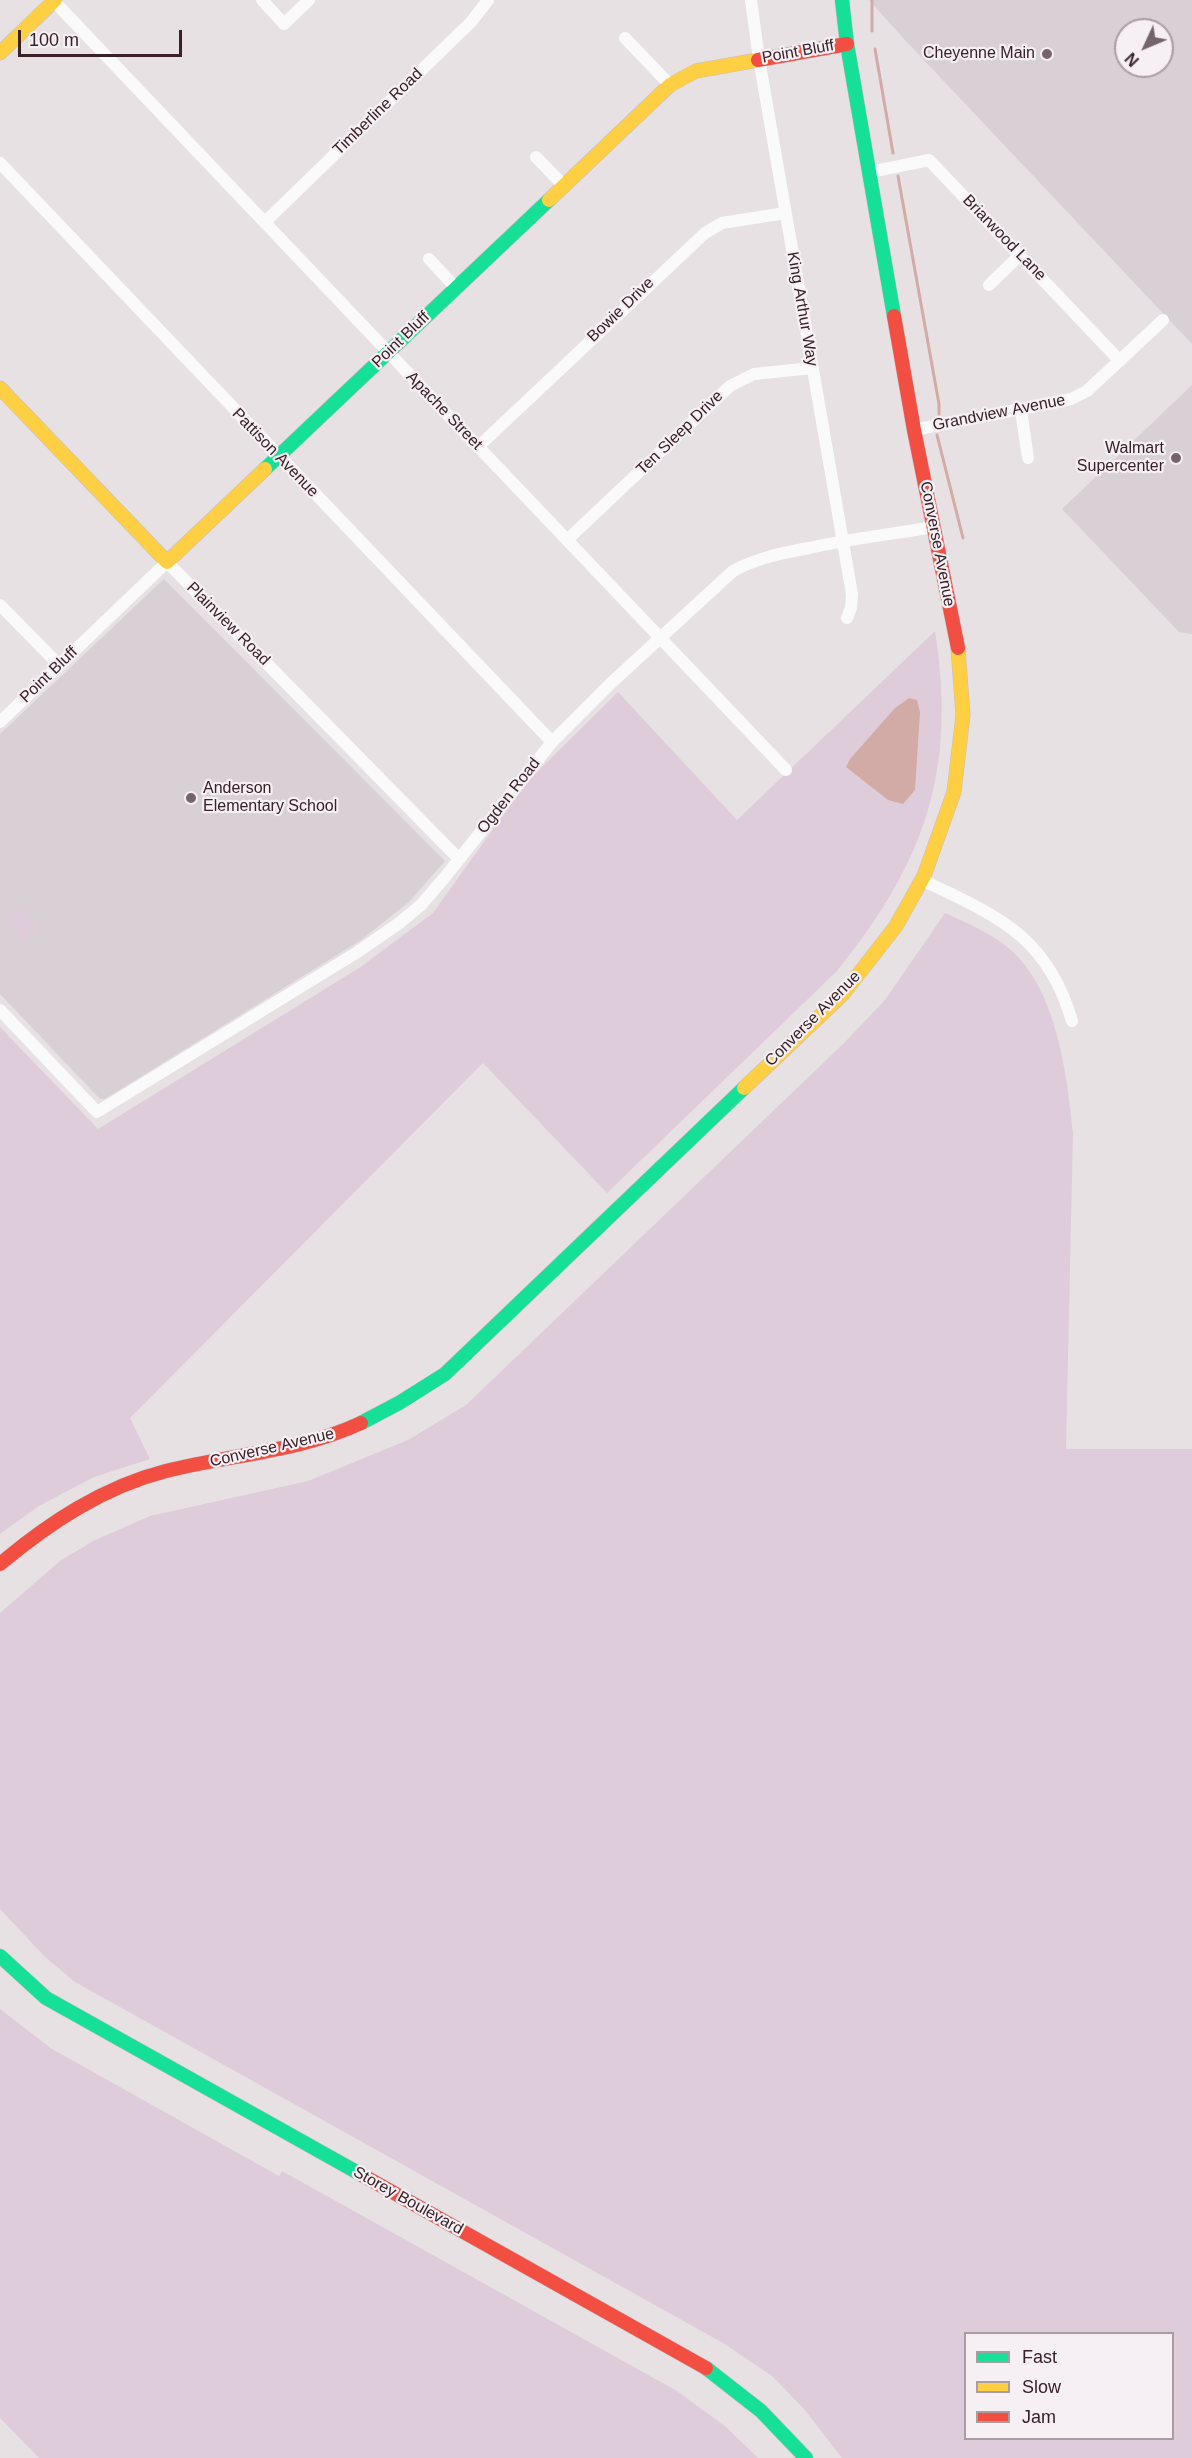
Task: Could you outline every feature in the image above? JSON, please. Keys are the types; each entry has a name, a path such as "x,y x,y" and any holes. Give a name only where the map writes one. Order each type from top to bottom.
{"main road":[{"path":"0,53 54,0"},
{"name":"Converse Avenue","path":"0,1564 32,1538 77,1507 120,1485 165,1471 316,1441 359,1425 445,1374 843,994 896,926 921,880 954,792 963,715 960,656 914,430 847,44 842,0"},
{"name":"Point Bluff","path":"167,562 670,85 696,71 847,44"},
{"name":"Plainview Road","path":"0,388 167,562"},
{"name":"Storey Boulevard","path":"0,1956 46,1998 710,2370 759,2406 793,2440 806,2458"}],"street":[{"name":"Apache Street","path":"54,0 786,770"},
{"path":"262,0 284,24 309,0"},
{"name":"Timberline Road","path":"265,222 471,22 488,0"},
{"name":"King Arthur Way","path":"751,0 785,213 852,594 851,608 847,618"},
{"path":"625,38 670,85"},
{"path":"536,157 564,186"},
{"name":"Briarwood Lane","path":"870,172 929,160 1120,361"},
{"name":"Pattison Avenue","path":"0,163 552,742"},
{"name":"Bowie Drive","path":"478,446 705,233 722,223 785,213"},
{"path":"990,285 1020,255"},
{"path":"429,259 456,288"},
{"name":"Grandview Avenue","path":"914,430 1071,399 1087,391 1163,320"},
{"name":"Ten Sleep Drive","path":"567,540 730,386 754,374 813,368"},
{"path":"1021,410 1028,458"},
{"name":"Ogden Road","path":"0,1010 97,1112 376,941 420,905 552,742 609,684 718,582 748,562 842,541 934,527"},
{"name":"Point Bluff","path":"0,722 167,562"},
{"name":"Plainview Road","path":"167,562 459,859"},
{"path":"0,605 59,665"},
{"path":"921,880 984,909 1030,944 1044,958 1061,987 1072,1022"}],"shaded area":[{"path":"869,0 1192,0 1192,344 904,39"},
{"path":"1192,385 1192,634 1179,632 1062,509"},
{"name":"Anderson Elementary School","path":"164,579 445,861 409,902 361,940 105,1099 100,1099 0,994 0,734"},
{"path":"935,631 941,681 941,728 937,771 927,813 893,892 837,971 607,1193 483,1063 130,1418 150,1459 94,1477 39,1506 0,1534 0,1027 98,1129 359,968 433,913 526,783 618,692 737,820"},
{"path":"909,698 917,700 920,712 915,790 903,804 888,800 846,767 850,759 895,708"},
{"path":"19,907 38,928 23,942 6,921"},
{"path":"945,913 998,940 1028,969 1050,1012 1057,1036 1063,1061 1073,1133 1066,1449 1192,1449 1192,2458 842,2458 804,2409 772,2376 723,2343 75,1982 45,1957 0,1909 0,1613 60,1561 93,1541 150,1516 308,1481 408,1440 466,1405 844,1043 885,1000"},
{"path":"0,2009 52,2049 279,2176 282,2171 677,2391 726,2427 758,2458 39,2458 0,2418"}],"waterway":[{"path":"872,0 872,31"},
{"path":"875,49 893,153"},
{"path":"898,176 939,414"},
{"path":"937,435 963,538"}],"traffic: fast":[{"path":"842,0 847,44 894,316"},
{"path":"265,469 549,200"},
{"path":"361,1423 399,1403 445,1374 744,1088"},
{"path":"0,1956 46,1998 362,2175"},
{"path":"706,2368 761,2411 806,2458"}],"traffic: slow":[{"path":"0,53 55,0"},
{"path":"549,200 670,85 696,71 758,60"},
{"path":"0,388 167,562 265,469"},
{"path":"744,1088 843,994 896,926 924,876 954,792 963,715 958,648"}],"traffic: jam":[{"path":"758,60 847,44"},
{"path":"894,316 914,430 958,648"},
{"path":"0,1564 38,1534 78,1508 143,1478 191,1465 314,1440 361,1423"},
{"path":"362,2175 706,2368"}],"place":[{"name":"Cheyenne Main","path":"1047,54"},
{"name":"Walmart Supercenter","path":"1176,458"},
{"name":"Anderson Elementary School","path":"191,798"}]}
